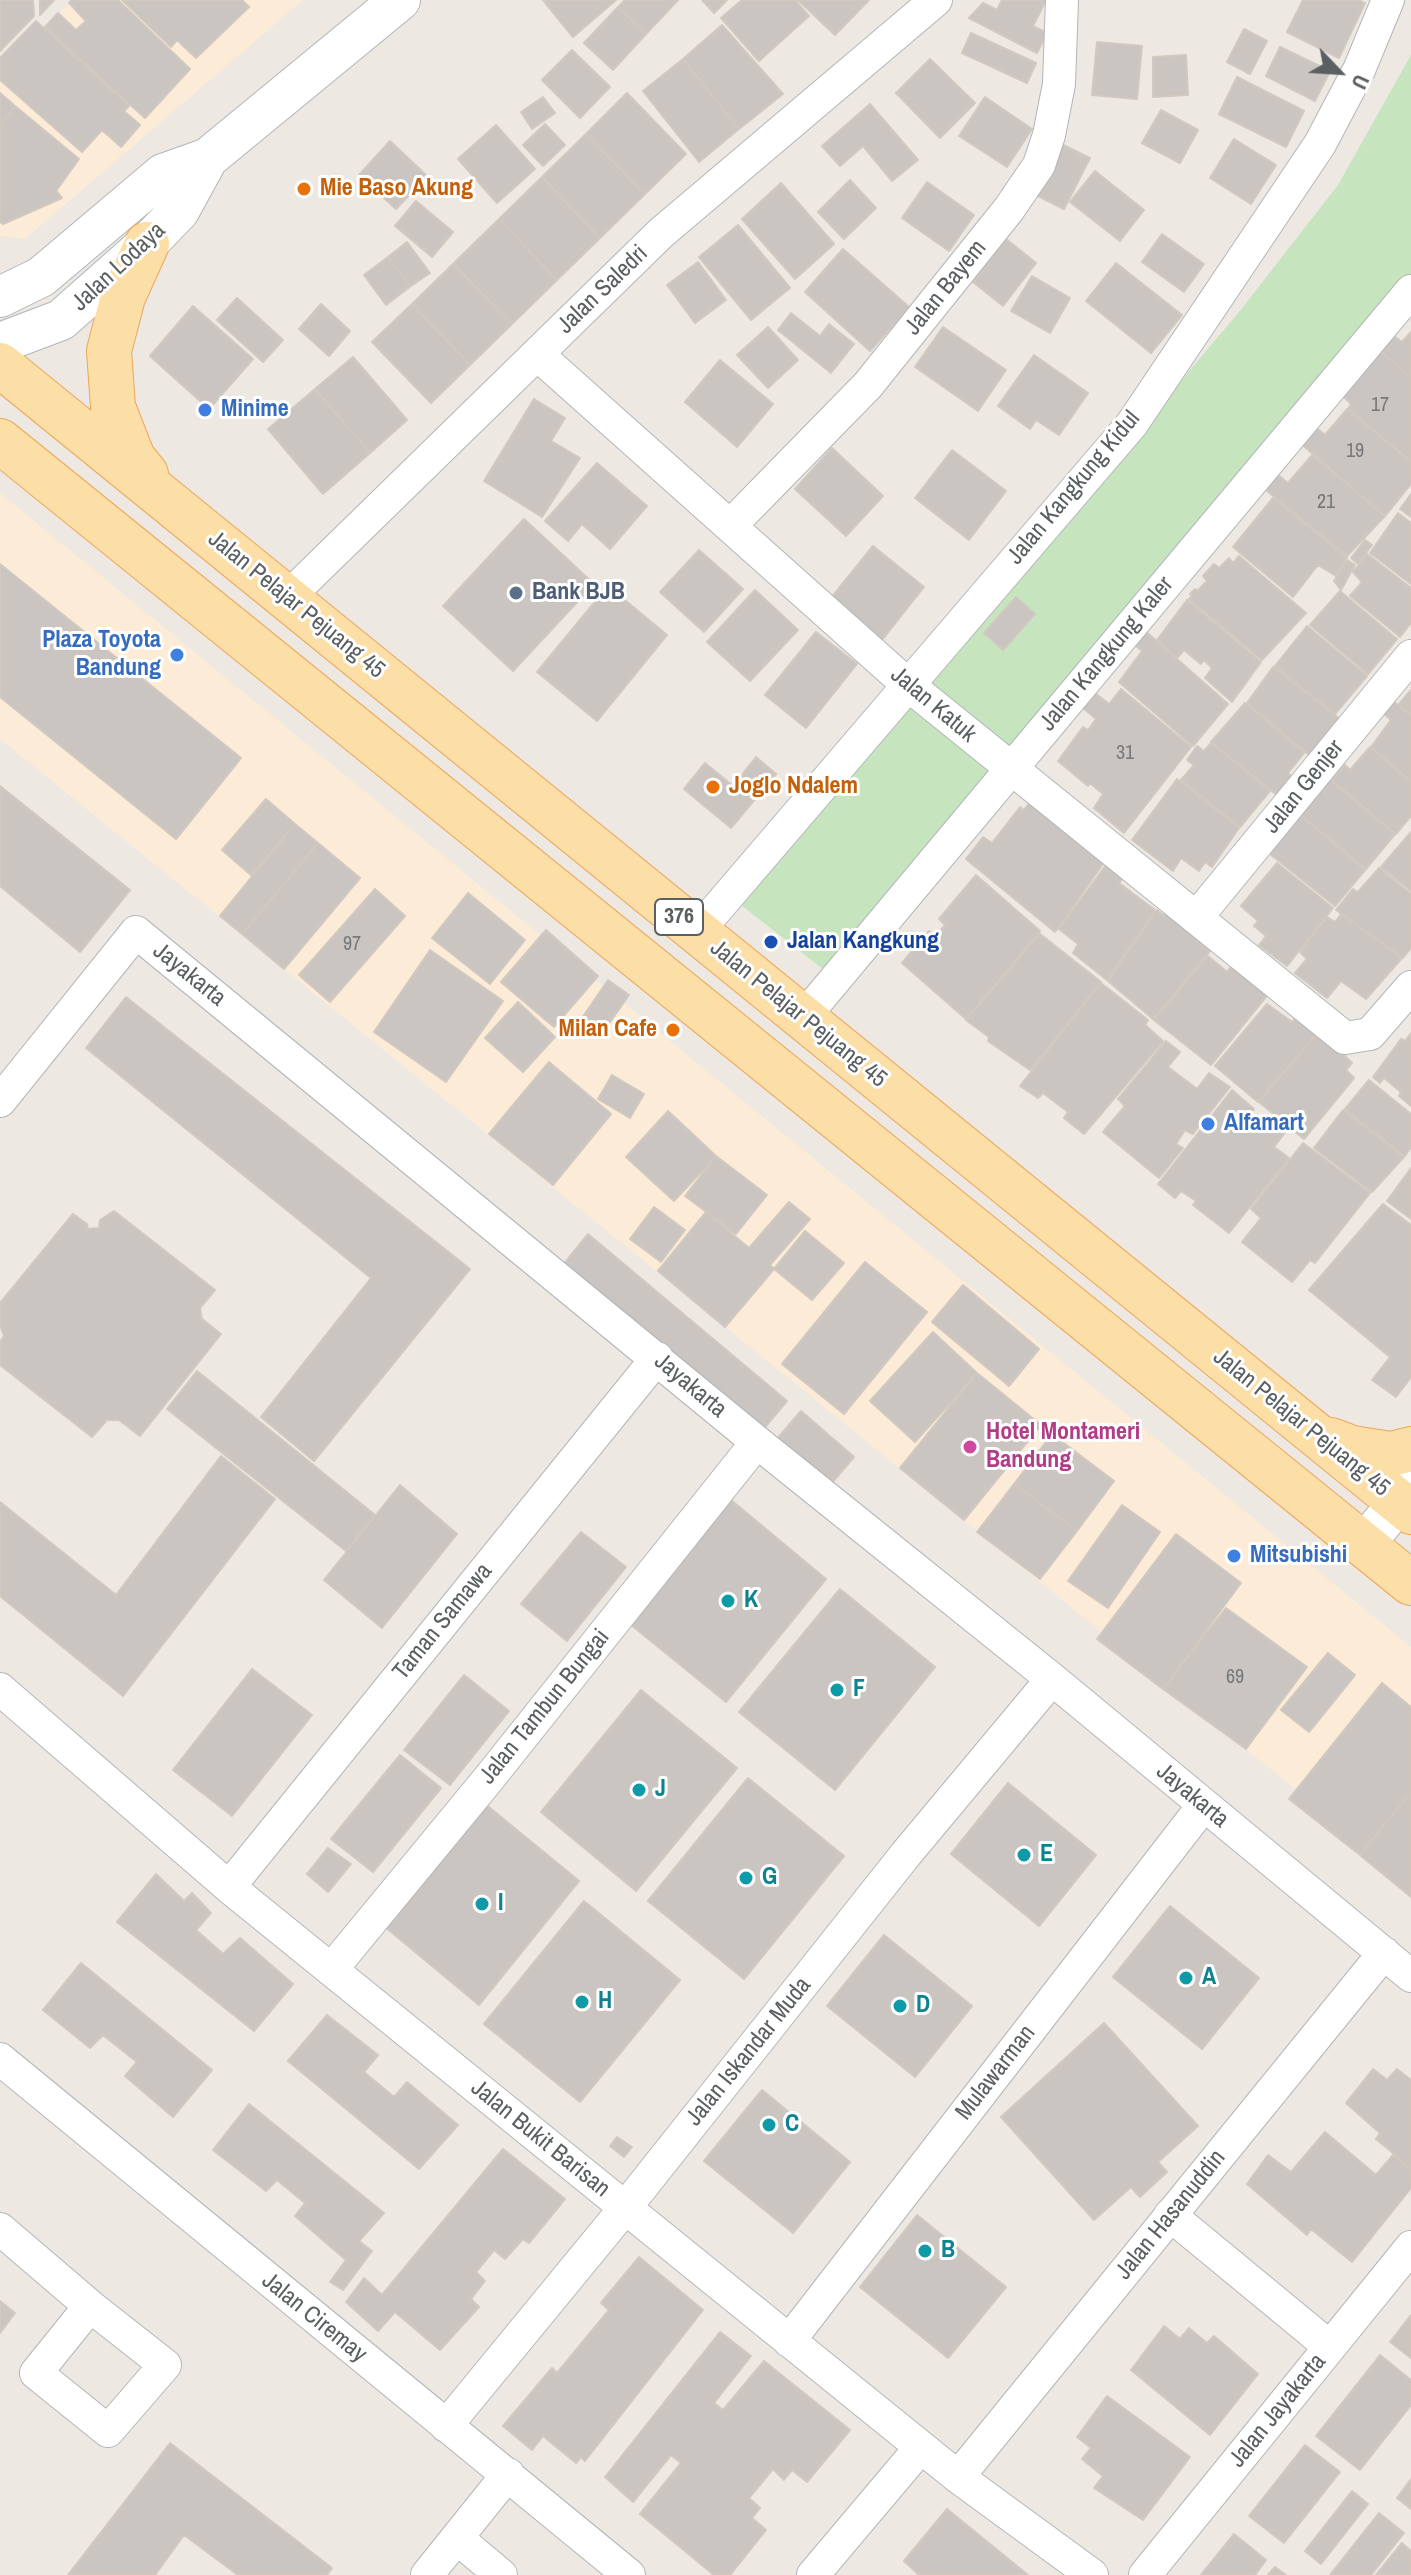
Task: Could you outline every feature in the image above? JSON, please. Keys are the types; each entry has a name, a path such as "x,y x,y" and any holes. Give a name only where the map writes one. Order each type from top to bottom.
{"main road":[{"path":"147,244 123,297 109,351 113,407 133,458 167,501"},
{"name":"Jalan Pelajar Pejuang 45","path":"0,365 1314,1433 1407,1500"},
{"name":"376","path":"0,441 1411,1583"},
{"path":"1314,1433 1352,1448 1391,1454 1411,1449"}],"street":[{"name":"Jalan Lodaya","path":"0,297 41,277 163,174 208,158 400,0"},
{"name":"Jalan Saledri","path":"287,598 661,233 936,0"},
{"name":"Jalan Bayem","path":"730,526 868,385 1009,209 1039,165 1049,135 1059,84 1062,0"},
{"name":"Jalan Kangkung Kidul","path":"697,932 1132,424 1320,144 1359,70 1388,0"},
{"name":"Jalan Lodaya","path":"0,343 61,320 147,244 179,211 208,158"},
{"name":"Jalan Kangkung Kaler","path":"803,1018 1411,291"},
{"name":"Jalan Katuk","path":"537,354 907,684 1345,1038 1370,1034 1411,987"},
{"name":"Jalan Genjer","path":"1196,918 1411,656"},
{"name":"Jayakarta","path":"0,1101 136,932 1411,1976"},
{"name":"Taman Samawa","path":"229,1887 657,1358"},
{"name":"Jalan Tambun Bungai","path":"331,1970 490,1777 757,1442"},
{"path":"1364,1544 1407,1500"},
{"name":"Jalan Iskandar Muda","path":"446,2426 625,2208 906,1854 1052,1679"},
{"name":"Jalan Bukit Barisan","path":"0,1689 229,1887 331,1970 958,2477 1092,2575"},
{"name":"Mulawarman","path":"789,2341 1203,1806"},
{"name":"Jalan Hasanuddin","path":"958,2477 1384,1953"},
{"name":"Jalan Ciremay","path":"0,2059 629,2575"},
{"path":"1170,2215 1330,2347"},
{"path":"0,2229 90,2306"},
{"name":"Jalan Jayakarta","path":"1145,2575 1411,2247"},
{"path":"813,2575 921,2447"},
{"path":"427,2575 508,2474"},
{"path":"458,2539 501,2575"}],"shaded area":[{"path":"73,0 303,0 25,239 0,236 0,67"},
{"path":"0,493 1411,1647 1411,1883 0,739"}],"green space":[{"path":"1411,55 1411,279 847,988 741,905 1243,307 1338,185"}],"building":[{"path":"0,0 33,0 34,16 0,51"},
{"path":"40,0 54,0 40,15"},
{"path":"72,0 118,0 190,69 145,118 45,27 58,13 76,30 86,21 69,3"},
{"path":"122,0 242,0 249,7 196,58 177,40 171,47"},
{"path":"543,0 616,0 573,37"},
{"path":"625,0 678,0 646,34 618,7"},
{"path":"702,0 727,0 714,13"},
{"path":"742,0 795,0 809,16 759,61 721,18"},
{"path":"798,0 869,0 835,35"},
{"path":"1002,0 1046,0 1033,26 1047,33 1037,53 969,18 983,3 997,10"},
{"path":"1303,0 1358,0 1365,3 1339,58 1287,32"},
{"path":"618,7 646,34 613,70 584,43"},
{"path":"36,21 129,106 124,111 140,125 121,147 102,130 82,152 0,80 0,58"},
{"path":"722,25 783,94 739,129 683,59"},
{"path":"1244,29 1267,41 1250,74 1227,62"},
{"path":"971,33 1036,63 1027,83 962,53"},
{"path":"1097,42 1142,46 1137,99 1092,95"},
{"path":"1280,47 1330,71 1315,101 1266,76"},
{"path":"572,50 610,87 580,118 542,80"},
{"path":"1186,55 1188,95 1153,97 1153,57"},
{"path":"683,59 739,129 699,162 643,91"},
{"path":"930,59 975,103 940,138 896,93"},
{"path":"1237,77 1304,111 1286,147 1219,114"},
{"path":"0,93 15,106 0,126"},
{"path":"627,93 686,154 645,194 586,134"},
{"path":"543,97 555,113 532,129 521,112"},
{"path":"985,97 1032,129 1007,167 959,136"},
{"path":"870,104 918,160 892,181 863,146 840,166 822,146"},
{"path":"15,106 79,159 56,191 62,198 3,224 0,222 0,126"},
{"path":"1161,110 1198,130 1180,163 1142,143"},
{"path":"545,124 565,145 543,166 523,145"},
{"path":"496,125 535,169 497,203 458,159"},
{"path":"586,134 645,194 600,238 542,177"},
{"path":"1234,139 1276,165 1251,204 1210,178"},
{"path":"390,141 427,176 396,209 359,175"},
{"path":"1059,143 1090,158 1064,209 1034,194"},
{"path":"1095,171 1144,210 1120,241 1070,202"},
{"path":"542,177 600,238 557,280 499,219"},
{"path":"850,180 876,208 844,239 818,212"},
{"path":"927,182 974,215 949,251 902,218"},
{"path":"781,183 834,244 795,279 742,219"},
{"path":"416,201 453,232 432,257 395,226"},
{"path":"499,219 557,280 512,324 453,264"},
{"path":"738,225 790,288 751,320 699,257"},
{"path":"1162,234 1204,264 1184,292 1142,262"},
{"path":"1006,239 1036,263 1003,306 973,282"},
{"path":"407,242 430,273 411,286 388,257"},
{"path":"843,249 909,307 870,351 805,292"},
{"path":"388,257 411,286 386,305 364,275"},
{"path":"698,262 726,300 695,323 667,285"},
{"path":"1116,263 1182,315 1151,353 1086,301"},
{"path":"453,264 512,324 470,365 412,304"},
{"path":"1032,276 1070,298 1050,333 1011,311"},
{"path":"237,298 283,340 263,362 217,320"},
{"path":"321,304 350,331 329,356 299,329"},
{"path":"412,304 470,365 431,403 372,342"},
{"path":"193,306 253,359 209,409 150,356"},
{"path":"791,313 820,336 829,324 854,344 831,373 778,330"},
{"path":"768,327 798,360 768,388 737,355"},
{"path":"943,327 1006,370 978,411 915,367"},
{"path":"1411,332 1411,377 1378,349 1390,333 1402,342"},
{"path":"1378,350 1411,377 1411,461 1348,409 1351,404 1341,394"},
{"path":"1034,355 1088,393 1059,435 1036,420 1030,429 998,406"},
{"path":"353,357 407,420 370,453 315,389"},
{"path":"720,360 773,404 737,447 685,402"},
{"path":"315,389 370,453 323,494 268,429"},
{"path":"534,399 565,418 551,441 580,458 542,517 484,481"},
{"path":"1347,409 1411,462 1411,484 1385,516 1299,442 1313,425 1325,435"},
{"path":"832,448 883,496 846,536 795,489"},
{"path":"952,450 1006,491 969,540 915,498"},
{"path":"1312,455 1385,516 1347,556 1266,490 1278,475 1288,483"},
{"path":"597,463 647,506 610,549 582,524 568,541 545,521"},
{"path":"1411,494 1411,517 1400,509"},
{"path":"1273,498 1347,558 1336,576 1318,565 1293,597 1233,547"},
{"path":"1398,513 1411,523 1411,584 1370,553"},
{"path":"524,519 594,584 513,671 443,606"},
{"path":"1365,540 1372,545 1358,564 1351,558"},
{"path":"873,546 924,587 882,640 831,598"},
{"path":"699,550 743,589 704,632 660,592"},
{"path":"1367,554 1411,588 1411,623 1400,637 1350,596 1362,582 1353,572"},
{"path":"1239,556 1306,613 1262,660 1189,599 1195,589 1197,591 1207,581 1203,576 1214,564 1219,568 1229,558 1233,563"},
{"path":"1347,560 1355,565 1341,590 1334,581"},
{"path":"0,564 241,758 176,839 0,697"},
{"path":"608,586 667,635 597,721 537,672"},
{"path":"755,590 798,630 750,681 707,642"},
{"path":"1340,591 1397,639 1368,674 1310,625"},
{"path":"1016,597 1035,614 1003,650 984,633"},
{"path":"1187,600 1261,662 1232,702 1205,678 1212,668 1204,660 1201,664 1184,650 1177,658 1157,640"},
{"path":"1307,626 1367,676 1335,714 1275,666"},
{"path":"1143,629 1228,704 1193,746 1119,682 1142,651 1133,643"},
{"path":"816,632 857,664 806,728 765,695"},
{"path":"1273,667 1345,723 1315,760 1247,703"},
{"path":"1121,689 1191,747 1124,833 1094,808 1103,794 1090,783 1088,786 1058,761 1083,727 1088,730 1096,719 1083,708 1095,693 1109,704"},
{"path":"1411,690 1411,714 1399,704"},
{"path":"1393,701 1411,716 1411,781 1371,747 1391,720 1383,713"},
{"path":"1245,703 1304,753 1288,773 1297,781 1282,799 1211,742"},
{"path":"1211,743 1270,791 1240,827 1181,780 1194,765 1187,760 1197,746 1204,751"},
{"path":"1370,747 1411,783 1411,816 1396,834 1332,780 1345,765 1350,770"},
{"path":"756,757 776,774 731,828 684,789 705,763 733,786"},
{"path":"1326,777 1395,834 1366,869 1296,811"},
{"path":"1177,779 1239,828 1212,867 1205,862 1199,871 1181,858 1173,871 1132,840"},
{"path":"0,786 130,890 80,952 0,886"},
{"path":"266,799 295,824 251,875 222,850"},
{"path":"1030,802 1110,854 1055,932 966,859 983,837 992,843 1020,807 1024,810"},
{"path":"1297,813 1365,870 1335,906 1265,850"},
{"path":"295,824 318,843 242,934 220,916"},
{"path":"1411,832 1411,891 1381,867"},
{"path":"318,843 360,878 284,969 242,934"},
{"path":"1114,854 1130,868 1119,883 1155,910 1107,980 1073,953 1078,944 1059,929"},
{"path":"1277,863 1333,908 1287,966 1259,945 1266,936 1254,926 1258,921 1241,906"},
{"path":"1379,868 1411,894 1411,948 1403,958 1336,910 1353,889 1358,892"},
{"path":"976,875 1040,931 966,1019 902,963 929,931 935,937 945,925 939,919"},
{"path":"375,889 405,916 330,1002 299,975"},
{"path":"468,893 525,940 490,984 432,938"},
{"path":"1173,903 1203,927 1195,939 1210,951 1153,1019 1108,981 1157,910 1163,915"},
{"path":"1341,914 1402,958 1366,999 1341,981 1327,998 1295,973 1307,959 1300,952 1327,917 1335,922"},
{"path":"546,930 598,976 554,1027 501,982"},
{"path":"1040,934 1101,982 1030,1070 988,1041 989,1037 966,1020"},
{"path":"430,950 503,1001 446,1082 374,1032"},
{"path":"1208,956 1227,972 1239,958 1273,988 1211,1065 1154,1020"},
{"path":"608,980 629,995 601,1035 580,1021"},
{"path":"1101,983 1148,1020 1145,1025 1163,1041 1084,1134 1064,1118 1068,1112 1043,1093 1038,1098 1020,1086"},
{"path":"126,997 470,1269 314,1461 261,1417 371,1278 86,1048"},
{"path":"518,1002 555,1037 523,1072 485,1038"},
{"path":"1267,1004 1292,1022 1304,1008 1325,1024 1258,1102 1215,1066"},
{"path":"1323,1026 1349,1048 1343,1054 1352,1063 1346,1070 1354,1078 1304,1139 1259,1102"},
{"path":"1411,1033 1411,1106 1399,1096 1401,1092 1384,1078 1380,1083 1373,1077 1401,1039 1405,1041"},
{"path":"1166,1041 1180,1052 1168,1067 1197,1089 1209,1073 1230,1087 1193,1134 1185,1130 1176,1144 1183,1148 1159,1178 1103,1132 1125,1106 1118,1099"},
{"path":"549,1062 611,1114 553,1185 489,1134"},
{"path":"612,1075 644,1094 630,1118 598,1099"},
{"path":"1369,1080 1411,1114 1411,1147 1405,1156 1345,1109"},
{"path":"1232,1090 1254,1109 1244,1122 1260,1134 1272,1119 1287,1130 1274,1147 1289,1158 1229,1233 1193,1205 1196,1201 1181,1191 1175,1198 1158,1184"},
{"path":"1343,1110 1404,1157 1372,1192 1314,1148"},
{"path":"668,1111 716,1156 674,1201 626,1157"},
{"path":"1303,1143 1370,1193 1315,1263 1310,1260 1292,1282 1242,1242 1261,1218 1251,1209"},
{"path":"716,1156 767,1195 736,1234 685,1196"},
{"path":"1411,1168 1411,1219 1387,1201"},
{"path":"789,1202 810,1219 770,1265 774,1269 725,1327 658,1271 706,1212 749,1248"},
{"path":"1383,1204 1411,1225 1411,1377 1396,1397 1372,1380 1390,1357 1309,1290"},
{"path":"654,1207 685,1230 661,1262 630,1239"},
{"path":"114,1211 215,1290 200,1308 202,1319 221,1334 140,1436 119,1420 107,1420 92,1437 0,1365 0,1342 4,1336 0,1325 0,1303 73,1214 87,1224 88,1229 99,1228 100,1220"},
{"path":"805,1231 844,1263 812,1300 774,1269"},
{"path":"588,1234 787,1401 757,1437 559,1270"},
{"path":"865,1262 927,1312 844,1414 782,1364"},
{"path":"963,1285 1039,1349 1009,1386 932,1322"},
{"path":"933,1332 977,1373 915,1442 870,1401"},
{"path":"197,1371 375,1515 346,1551 167,1409"},
{"name":"Hotel Montameri Bandung","path":"977,1373 1041,1425 964,1520 900,1468"},
{"path":"801,1411 854,1457 824,1492 770,1447"},
{"path":"1052,1434 1114,1481 1077,1531 1014,1484"},
{"path":"221,1456 275,1499 123,1696 0,1596 0,1502 116,1595"},
{"path":"1014,1484 1077,1531 1040,1579 977,1532"},
{"path":"400,1485 457,1534 382,1628 324,1580"},
{"name":"K","path":"731,1500 826,1579 726,1702 630,1624"},
{"path":"1122,1505 1160,1532 1108,1608 1068,1581"},
{"path":"581,1532 626,1567 567,1641 521,1604"},
{"path":"1176,1534 1241,1583 1163,1689 1097,1639"},
{"name":"F","path":"840,1589 935,1667 835,1790 739,1712"},
{"path":"1226,1608 1307,1667 1246,1749 1163,1689"},
{"path":"1328,1653 1355,1675 1309,1732 1281,1710"},
{"path":"252,1669 312,1715 232,1816 173,1770"},
{"path":"464,1675 509,1711 450,1785 404,1750"},
{"path":"1382,1683 1411,1707 1411,1792 1360,1855 1289,1799"},
{"name":"J","path":"641,1690 737,1768 636,1891 541,1812"},
{"path":"400,1755 441,1788 373,1872 331,1839"},
{"name":"G","path":"748,1778 844,1856 744,1979 648,1901"},
{"name":"E","path":"1008,1783 1096,1855 1039,1926 951,1854"},
{"path":"1411,1792 1411,1897 1360,1855"},
{"name":"I","path":"484,1803 579,1881 479,2005 384,1926"},
{"path":"328,1848 351,1864 328,1892 307,1874"},
{"path":"156,1874 184,1901 192,1893 211,1913 196,1930 223,1954 240,1938 293,1984 254,2031 117,1922"},
{"name":"H","path":"584,1901 680,1980 580,2102 484,2024"},
{"name":"A","path":"1170,1906 1259,1978 1202,2049 1113,1977"},
{"name":"D","path":"884,1935 972,2006 915,2077 827,2006"},
{"path":"81,1963 212,2070 173,2117 125,2076 137,2062 103,2035 90,2048 43,2010"},
{"path":"327,2015 378,2055 364,2072 394,2097 407,2082 458,2125 419,2169 288,2061"},
{"path":"1104,2023 1198,2126 1158,2162 1167,2172 1140,2197 1131,2187 1094,2220 1001,2117"},
{"path":"1373,2069 1387,2080 1397,2069 1411,2080 1411,2168 1376,2139 1380,2133 1346,2103"},
{"name":"C","path":"762,2090 850,2162 793,2233 704,2161"},
{"path":"249,2104 384,2213 359,2241 372,2251 343,2290 330,2282 346,2260 295,2216 305,2203 277,2180 266,2191 213,2150"},
{"path":"1325,2132 1376,2175 1393,2155 1411,2170 1411,2188 1352,2262 1311,2229 1307,2235 1247,2184 1268,2155 1291,2172"},
{"path":"617,2137 632,2147 624,2157 610,2146"},
{"path":"503,2149 565,2199 529,2243 523,2239 505,2259 494,2250 476,2272 485,2281 471,2299 479,2307 440,2350 395,2312 378,2331 346,2302 364,2278 382,2295"},
{"name":"B","path":"917,2215 1006,2287 948,2358 860,2287"},
{"path":"639,2257 703,2310 585,2461 581,2457 576,2463 543,2436 532,2450 503,2426 552,2368 557,2373 609,2310 601,2303"},
{"path":"0,2301 15,2313 0,2333"},
{"path":"1411,2315 1411,2358 1390,2342"},
{"path":"1164,2326 1180,2339 1189,2328 1207,2343 1214,2336 1258,2374 1210,2435 1131,2370"},
{"path":"720,2332 751,2356 714,2403 723,2410 764,2361 850,2430 807,2482 792,2470 784,2480 773,2469 749,2498 760,2508 752,2518 766,2530 730,2575 714,2575 640,2514 681,2463 671,2455 633,2502 605,2477"},
{"path":"1380,2355 1411,2380 1411,2405 1360,2470 1316,2436"},
{"path":"1107,2396 1190,2457 1143,2520 1094,2488 1103,2476 1082,2459 1091,2448 1077,2437"},
{"path":"170,2443 332,2568 327,2575 238,2575 184,2535 155,2575 68,2575"},
{"path":"1305,2445 1340,2472 1284,2543 1249,2516"},
{"path":"1411,2479 1411,2509 1397,2498"},
{"path":"1352,2491 1368,2504 1321,2564 1305,2551"},
{"path":"947,2509 1028,2575 919,2575 904,2561"},
{"path":"1379,2513 1404,2533 1371,2575 1330,2575"},
{"path":"1234,2534 1266,2560 1255,2575 1201,2575"},
{"path":"1402,2543 1411,2551 1411,2575 1376,2575"},
{"path":"1275,2567 1286,2575 1268,2575"}],"place":[{"name":"Mie Baso Akung","path":"304,189"},
{"name":"Minime","path":"205,410"},
{"name":"Bank BJB","path":"516,593"},
{"name":"Plaza Toyota Bandung","path":"177,655"},
{"name":"Joglo Ndalem","path":"713,787"},
{"name":"Jalan Kangkung","path":"771,942"},
{"name":"Milan Cafe","path":"673,1030"},
{"name":"Alfamart","path":"1208,1124"},
{"name":"Hotel Montameri Bandung","path":"970,1447"},
{"name":"Mitsubishi","path":"1234,1556"},
{"name":"K","path":"728,1601"},
{"name":"F","path":"837,1690"},
{"name":"J","path":"639,1790"},
{"name":"E","path":"1024,1855"},
{"name":"G","path":"746,1878"},
{"name":"I","path":"482,1904"},
{"name":"A","path":"1186,1978"},
{"name":"H","path":"582,2002"},
{"name":"D","path":"900,2006"},
{"name":"C","path":"769,2125"},
{"name":"B","path":"925,2251"}]}
